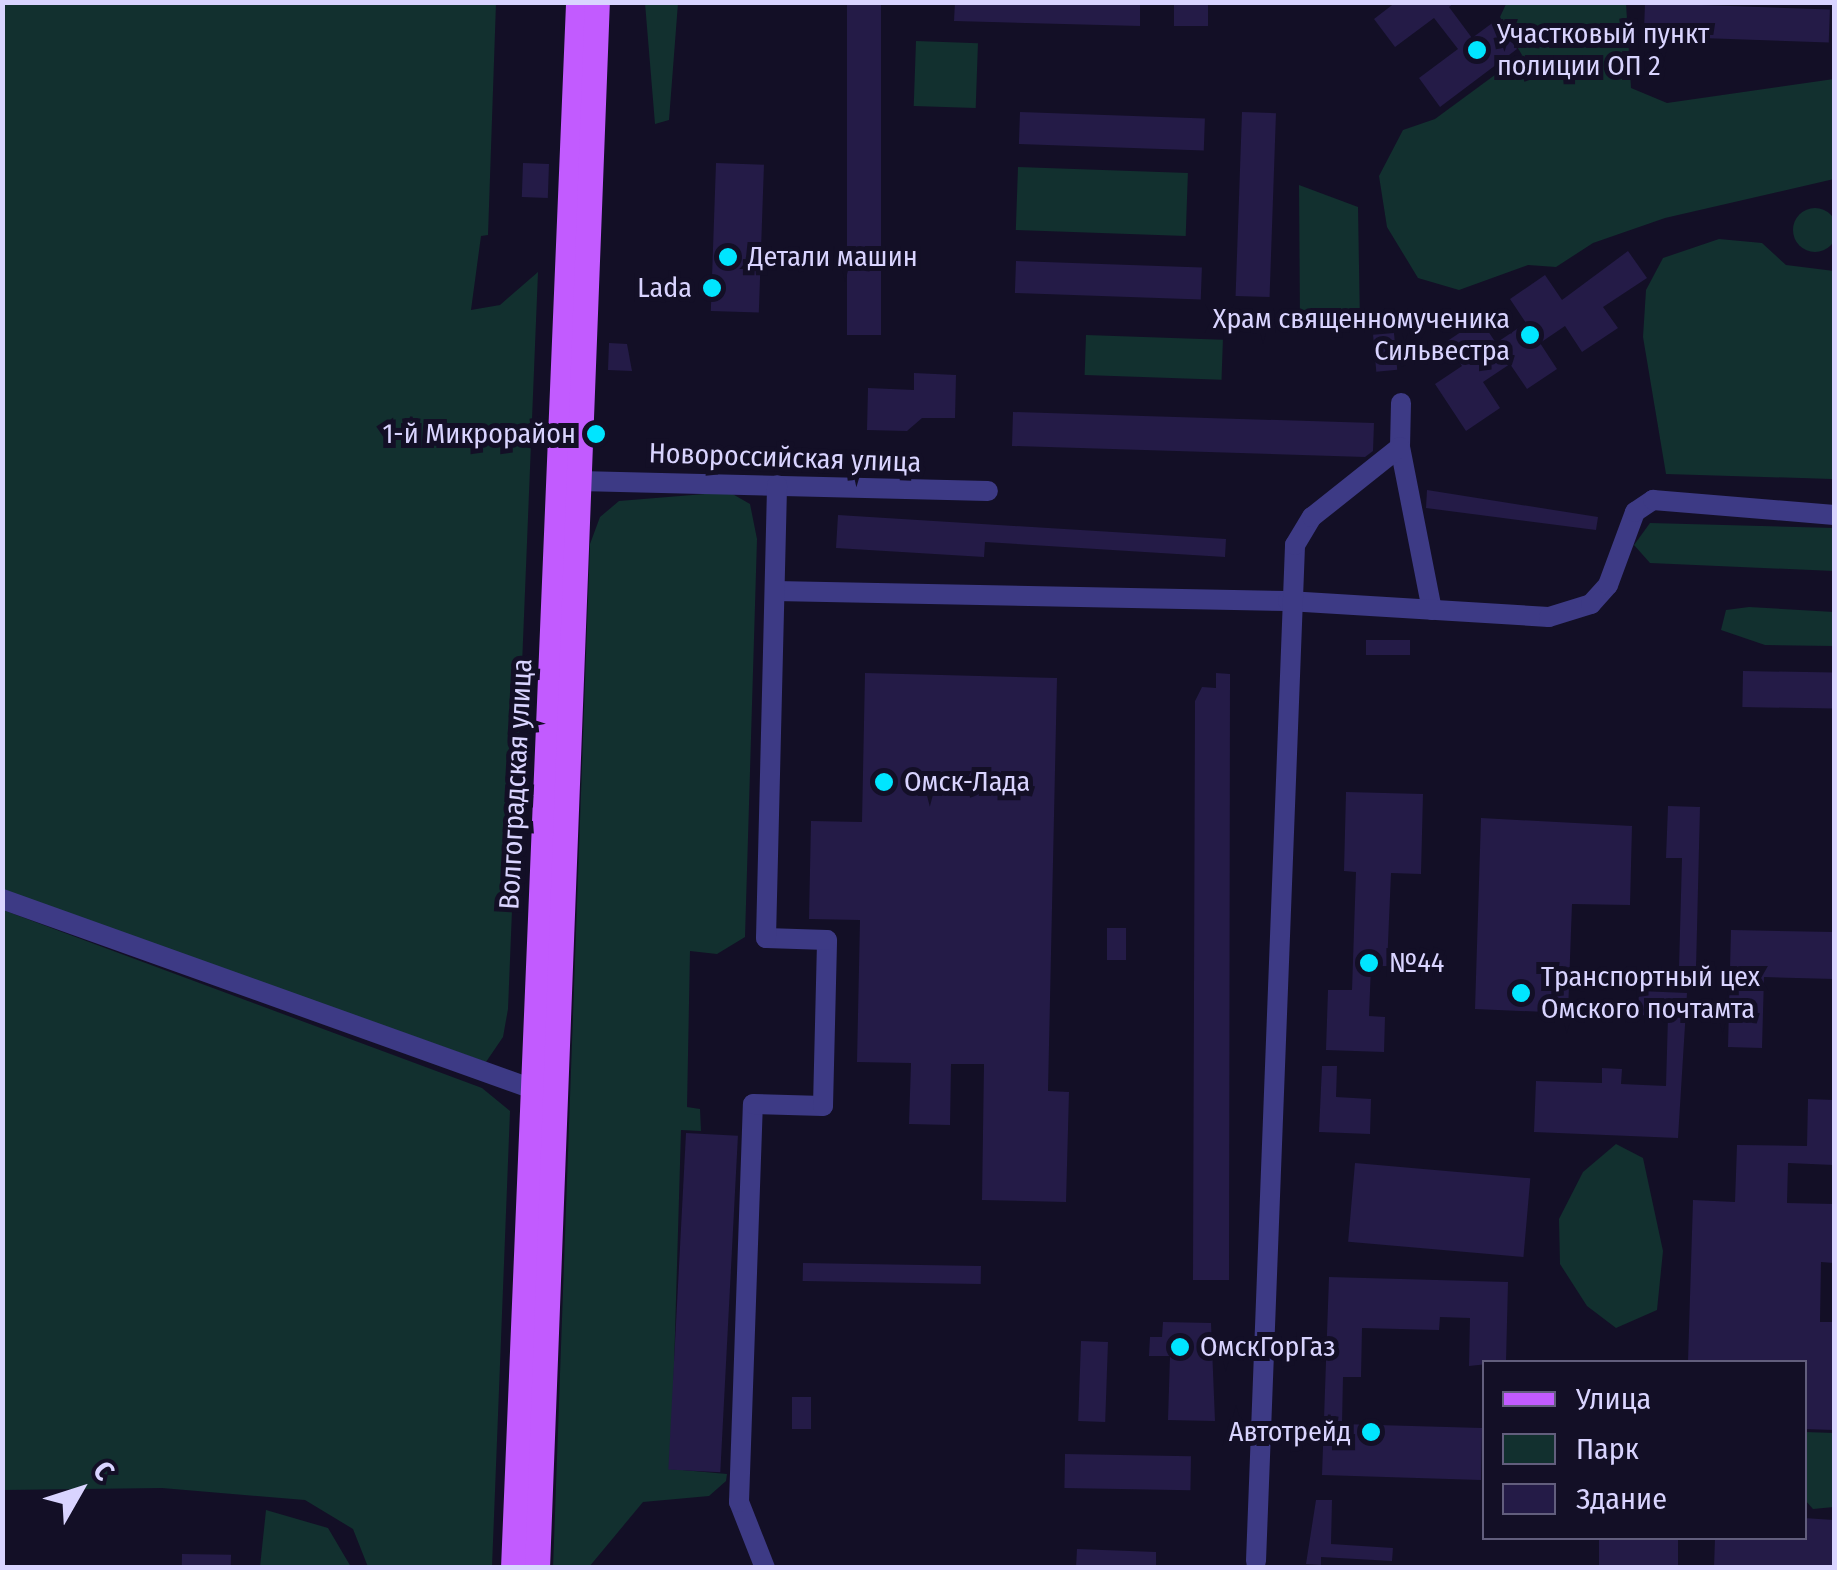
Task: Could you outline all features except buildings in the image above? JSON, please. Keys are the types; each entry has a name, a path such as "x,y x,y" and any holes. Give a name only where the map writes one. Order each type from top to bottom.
{"main road":[{"name":"Волгоградская улица","path":"537,1568 542,1093 578,2"},
{"name":"Волгоградская улица","path":"513,1568 580,481 597,2"}],"street":[{"path":"1401,403 1400,447 1432,610"},
{"path":"1256,1561 1288,600 1295,545 1312,517 1400,447"},
{"name":"Новороссийская улица","path":"580,481 988,490"},
{"path":"765,1568 740,1502 754,1104 824,1106 827,940 766,938 777,485"},
{"path":"775,591 1288,600 1549,617 1591,604 1608,585 1635,512 1652,500 1834,515"},
{"path":"2,899 542,1093"}],"green space":[{"path":"1507,2 1626,3 1631,88 1667,103 1834,79 1834,179 1665,218 1593,243 1556,267 1528,265 1459,290 1418,278 1387,227 1379,176 1403,130 1435,119 1522,55 1500,17"},
{"path":"2,3 496,3 488,235 481,236 471,310 500,305 538,272 508,1009 503,1037 486,1062 3,891"},
{"path":"645,3 678,3 669,120 655,124"},
{"path":"916,41 978,43 976,108 914,106"},
{"path":"1018,167 1188,173 1186,236 1016,230"},
{"path":"1299,185 1358,207 1360,326 1300,322"},
{"path":"1815,208 1831,214 1837,230 1831,246 1815,252 1799,246 1793,230 1799,214"},
{"path":"1719,239 1762,243 1786,265 1834,271 1832,479 1666,474 1643,337 1646,290 1663,258"},
{"path":"1086,335 1223,340 1222,380 1085,375"},
{"path":"729,492 750,504 757,539 745,937 717,954 690,951 687,1107 700,1109 701,1131 681,1130 671,1469 727,1474 726,1481 709,1496 643,1502 589,1567 553,1568 590,544 600,517 619,501"},
{"path":"1650,523 1834,528 1834,571 1650,563 1634,545"},
{"path":"1749,607 1834,612 1834,646 1765,645 1721,630 1726,610"},
{"path":"3,910 482,1088 510,1111 492,1567 368,1567 353,1529 305,1500 162,1488 3,1490"},
{"path":"1616,1144 1643,1158 1663,1251 1657,1310 1616,1328 1587,1306 1560,1264 1559,1219 1583,1172"},
{"path":"1807,1432 1834,1433 1834,1507 1813,1509 1807,1502"},
{"path":"266,1510 328,1528 351,1567 260,1567"}],"place":[{"name":"Участковый пункт полиции ОП 2","path":"1477,50"},
{"name":"Детали машин","path":"728,257"},
{"name":"Lada","path":"712,288"},
{"name":"Храм священномученика Сильвестра","path":"1530,335"},
{"name":"1-й Микрорайон","path":"596,434"},
{"name":"Омск-Лада","path":"884,782"},
{"name":"№44","path":"1369,963"},
{"name":"Транспортный цех Омского почтамта","path":"1521,993"},
{"name":"ОмскГорГаз","path":"1180,1347"},
{"name":"Автотрейд","path":"1371,1432"}]}
